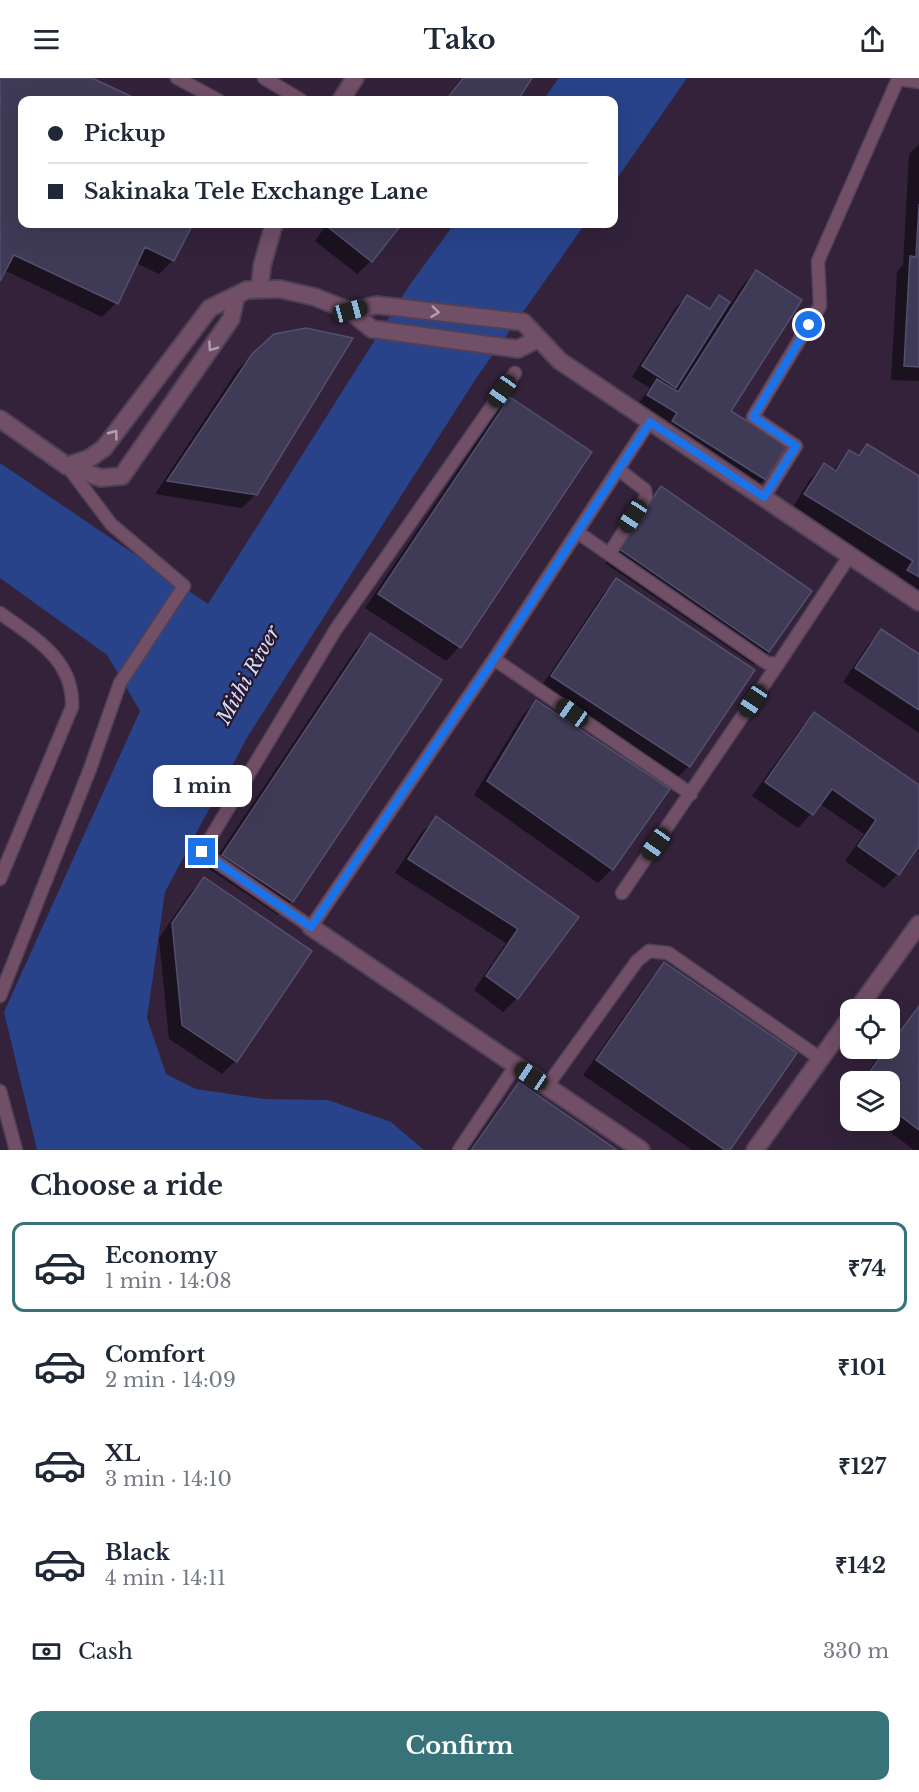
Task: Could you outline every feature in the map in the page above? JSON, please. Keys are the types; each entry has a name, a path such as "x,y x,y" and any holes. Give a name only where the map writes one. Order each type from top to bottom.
{"street":[{"path":"344,96 355,78"},
{"path":"260,288 262,266 273,228"},
{"path":"68,466 90,458 104,448 210,308 247,290 280,289 315,297 350,311 372,329 518,349 538,339"},
{"path":"0,419 68,466 101,478 122,476 231,319 236,296"},
{"path":"350,311 376,304 523,322 560,361 919,602"},
{"path":"865,999 919,924"},
{"path":"311,927 641,1150"},
{"path":"755,1150 840,1032"}],"lane":[{"path":"177,78 211,96"},
{"path":"264,78 294,96"},
{"path":"764,497 796,446 753,417 820,306 818,261 898,79 919,82"},
{"path":"514,373 336,629 202,852 311,927 494,659 650,422"},
{"path":"0,996 90,769 120,683 184,586 111,524 68,466"},
{"path":"609,554 646,497 645,490 618,470"},
{"path":"577,532 767,663 778,664"},
{"path":"622,893 691,794 850,555"},
{"path":"0,613 39,641 61,663 73,690 72,707 0,879"},
{"path":"494,659 691,794"},
{"path":"547,1086 637,960 649,951 668,953 821,1059"},
{"path":"459,1150 516,1065"},
{"path":"0,1091 16,1150"}],"water":[{"path":"559,78 687,78 618,177 618,96 546,96"},
{"name":"Mithi River","path":"451,228 582,228 475,380 248,736 165,892 147,1018 166,1074 196,1089 264,1099 328,1100 391,1122 424,1150 37,1150 4,1012 140,711 107,655 0,578 0,463 208,604 409,286"}],"building":[{"path":"0,78 92,78 130,96 18,96 18,228 191,228 174,261 145,247 118,304 14,255 0,281"},
{"path":"463,78 532,78 521,96 449,96"},
{"path":"919,204 919,367 904,366 910,256 916,257"},
{"path":"329,228 399,228 372,262"},
{"path":"756,270 802,300 731,411 787,446 766,480 672,421 677,413 647,395 657,379 678,392"},
{"path":"687,295 710,309 719,295 730,302 676,388 642,366"},
{"path":"306,328 353,338 257,495 167,481 252,354 274,334"},
{"path":"510,397 592,452 461,648 378,594"},
{"path":"867,444 919,476 919,577 907,570 913,561 804,494 824,463 836,471 849,450 859,456"},
{"path":"661,486 812,591 769,652 618,548"},
{"path":"616,578 755,670 690,767 551,676"},
{"path":"881,629 919,654 919,710 855,668"},
{"path":"370,633 442,680 293,902 222,855"},
{"path":"536,700 670,789 613,870 487,781"},
{"path":"814,712 919,785 919,846 899,875 858,846 876,820 832,789 813,815 765,782"},
{"path":"436,816 579,917 518,999 486,976 518,929 408,859"},
{"path":"204,877 312,951 237,1062 182,1025 172,923"},
{"path":"664,962 797,1053 730,1150 725,1150 596,1060"},
{"path":"919,1006 919,1130 900,1116 900,1071 870,1071 879,1059 900,1059 900,1032"},
{"path":"519,1082 617,1150 471,1150"}],"route":[{"path":"202,852 311,927 494,659 650,422 764,497 796,446 753,417 809,325"}]}
